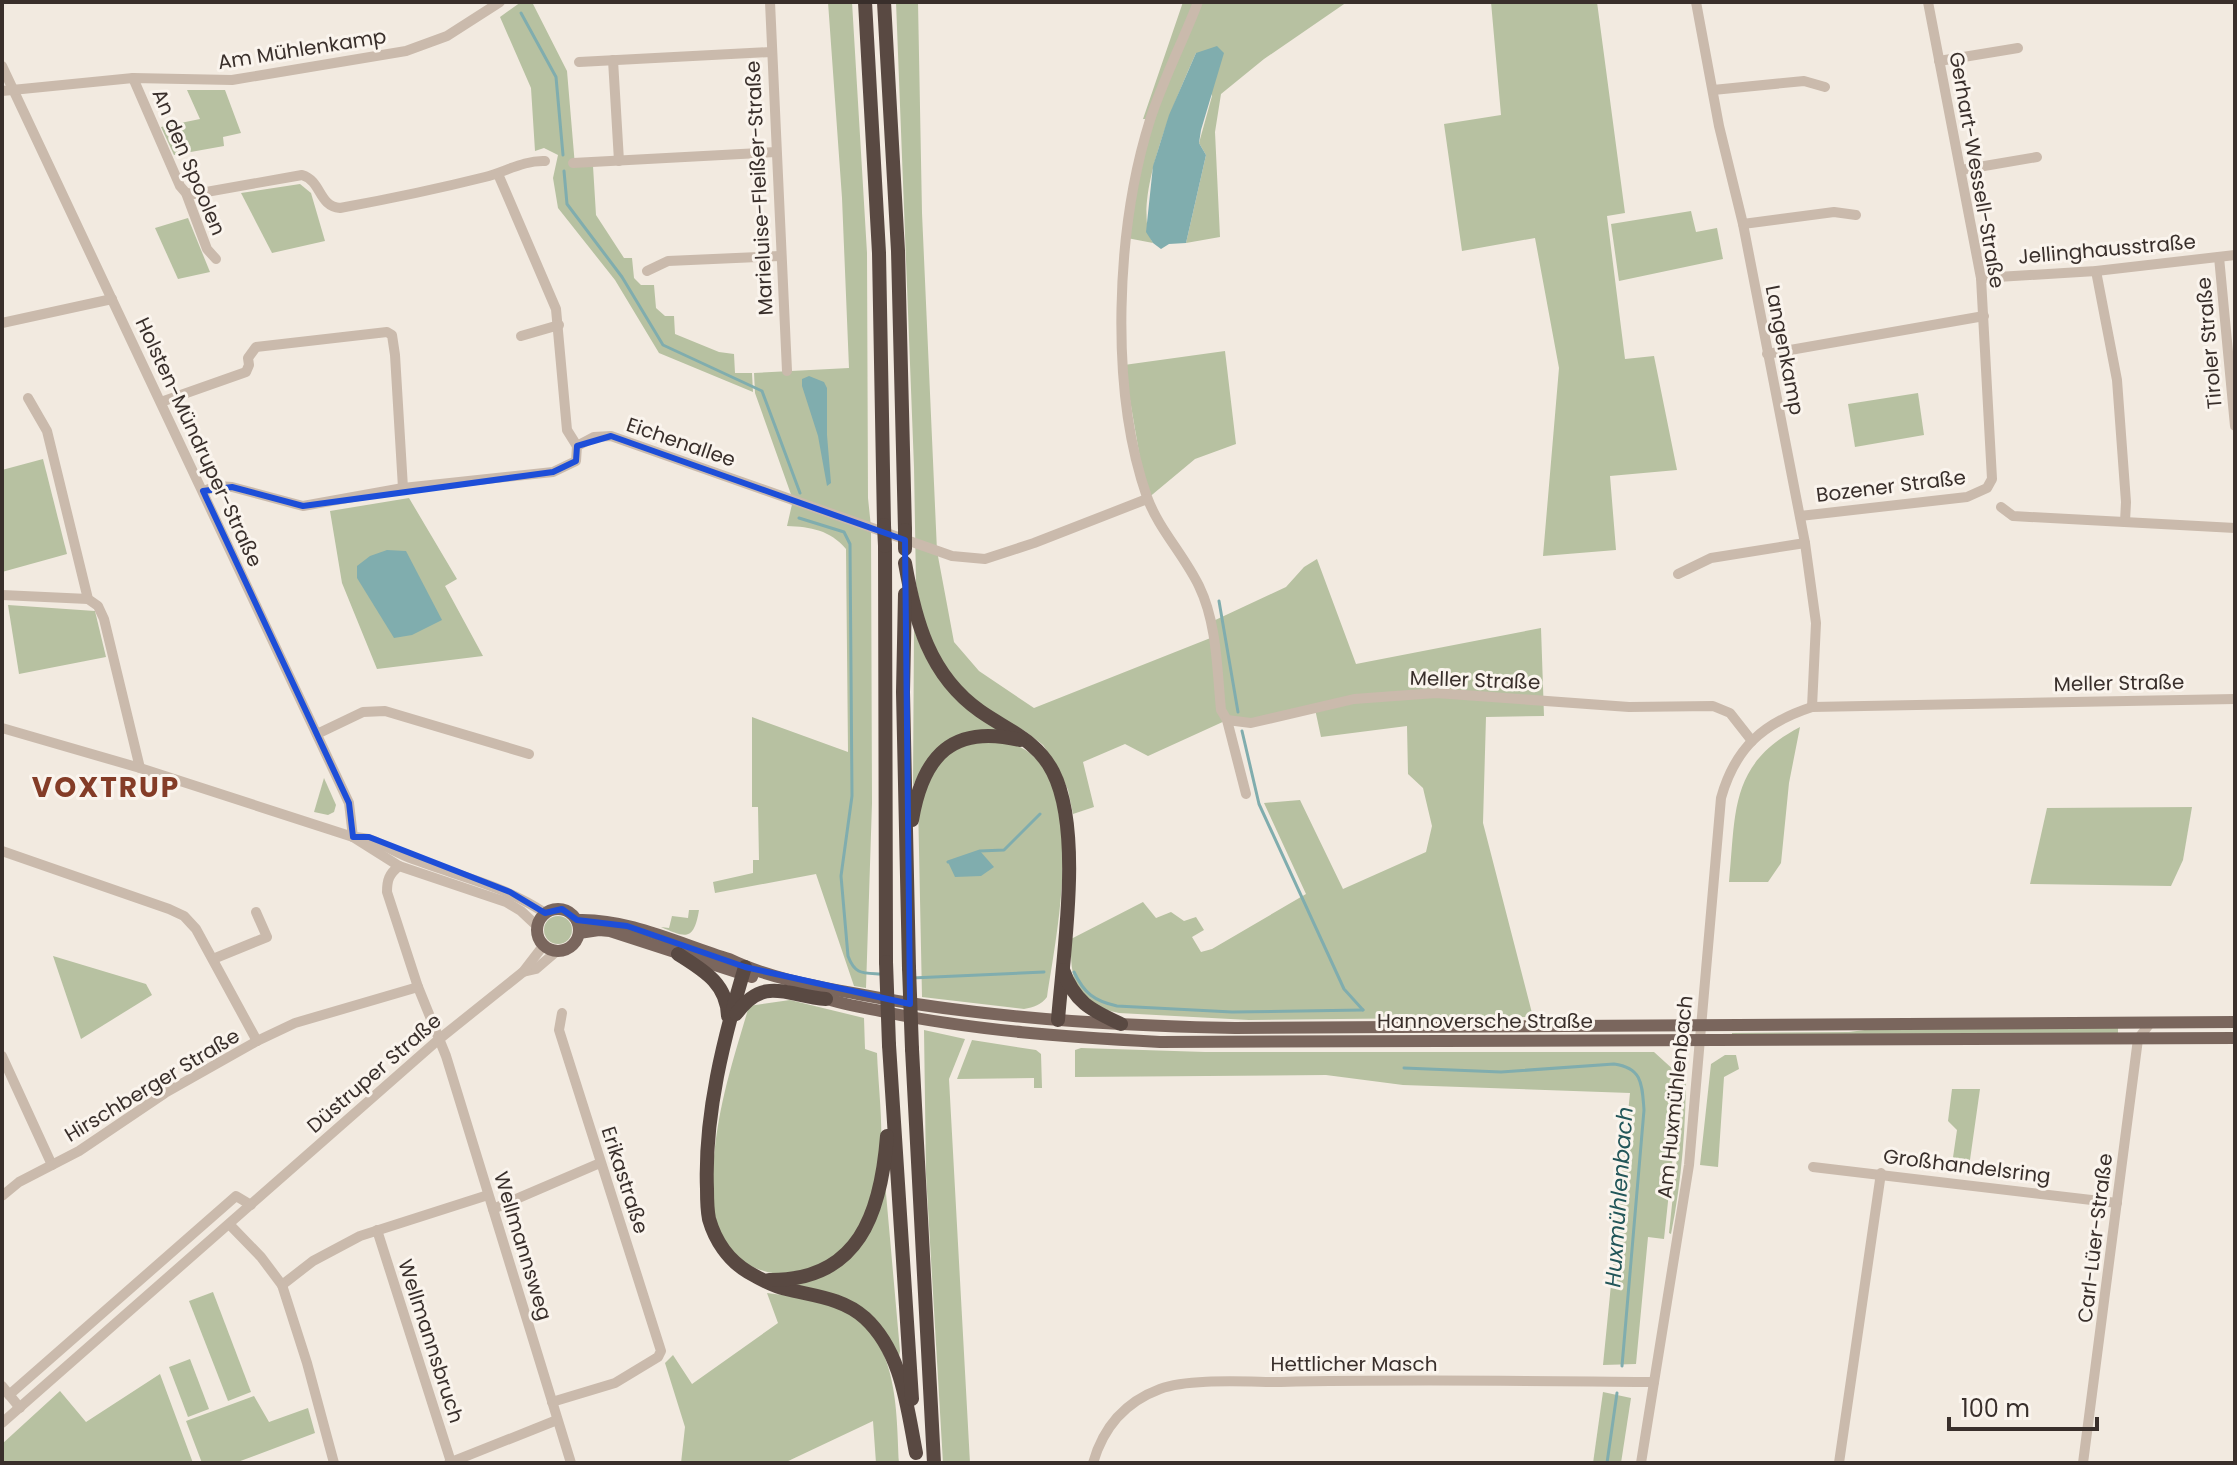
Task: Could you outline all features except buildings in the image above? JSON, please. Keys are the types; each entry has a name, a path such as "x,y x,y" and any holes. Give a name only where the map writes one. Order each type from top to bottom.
{"highway":[{"path":"865,2 879,253 885,546 886,962 916,1458"},
{"path":"884,2 898,251 905,530 903,692 909,968 934,1463"},
{"path":"905,556 917,618 939,670 968,702 1030,743 1054,772 1065,817 1068,865 1058,1020"},
{"path":"906,852 922,778 944,750 974,736 995,734 1030,743"},
{"path":"678,954 702,969 720,986 728,1005 729,1028"},
{"path":"1062,967 1069,988 1080,1001 1121,1024"},
{"path":"743,971 711,1113 706,1171 708,1216 719,1244 741,1268 783,1289 850,1307 866,1319 883,1340 897,1368 916,1458"},
{"path":"729,1028 743,1004 759,991 779,990 826,999"},
{"path":"761,1280 810,1276 831,1265 849,1249 868,1223 884,1171 892,1080"}],"main road":[{"path":"743,971 678,954 610,931 578,927 562,909 545,913 537,926 543,946 557,951 569,948 578,927 599,920 729,959 743,971"},
{"name":"Hannoversche Straße","path":"743,971 826,999 917,1019 1056,1036 1218,1042 2235,1038"},
{"name":"Hannoversche Straße","path":"743,971 917,1005 1058,1020 1235,1028 2235,1022"},
{"path":"1056,1036 1058,1020"}],"street":[{"name":"Am Mühlenkamp","path":"8,90 133,78 232,80 406,51 447,36 500,2"},
{"name":"Marieluise-Fleißer-Straße","path":"770,2 787,371"},
{"path":"1198,2 1151,120 1129,206 1122,297 1124,365 1132,442 1147,499 1199,587 1211,622 1221,710 1227,720 1246,794"},
{"name":"Langenkamp","path":"1696,2 1805,543 1816,623 1812,707"},
{"name":"Gerhart-Wessell-Straße","path":"1928,2 1981,278 1993,468 1987,488"},
{"path":"1939,61 2018,48"},
{"path":"579,62 771,52"},
{"path":"613,60 619,161"},
{"name":"Holsten-Mündruper-Straße","path":"2,66 8,90 112,299 349,803 353,837"},
{"name":"An den Spoolen","path":"133,78 180,186 186,193 207,249 216,259"},
{"path":"1713,90 1804,81 1825,87"},
{"path":"573,163 776,152"},
{"path":"1961,170 2037,157"},
{"path":"186,193 302,175 316,184 330,207 340,208 498,174 533,161 545,161"},
{"path":"203,491 218,486 232,487 303,506 403,488 553,472 576,461 577,446 567,430 556,309 498,174"},
{"path":"1743,224 1834,212 1856,215"},
{"name":"Jellinghausstraße","path":"1981,278 2096,271 2235,255"},
{"path":"647,271 668,261 780,256"},
{"name":"Tiroler Straße","path":"2219,257 2235,426"},
{"path":"2096,271 2117,380 2125,522"},
{"path":"2,323 112,299"},
{"path":"1767,354 1984,316"},
{"path":"521,336 559,325"},
{"path":"161,402 246,372 248,358 256,347 387,332 392,335 395,355 403,488"},
{"path":"28,398 47,431 88,599"},
{"name":"Eichenallee","path":"577,446 594,437 611,436 952,556 985,559 1147,499"},
{"name":"Bozener Straße","path":"1800,516 1967,497 1987,488"},
{"path":"2001,507 2013,516 2235,528"},
{"path":"1678,574 1711,558 1805,543"},
{"path":"2,595 88,599 98,606 104,619 140,768"},
{"name":"Meller Straße","path":"1227,720 1251,723 1354,699 1436,693 1629,707 1713,706 1730,713 1752,741"},
{"name":"Meller Straße","path":"1812,707 2235,699"},
{"name":"Am Huxmühlenbach","path":"1641,1463 1689,1165 1721,798 1732,768 1752,741 1773,723 1812,707"},
{"path":"317,734 363,712 385,711 529,754"},
{"path":"2,728 140,768 353,837 399,866 506,902 537,926"},
{"path":"353,837 369,837 402,855 510,892 545,913"},
{"path":"2,851 184,916 196,929 257,1041"},
{"name":"Wellmannsweg","path":"399,866 387,881 387,892 418,987 446,1056 571,1463"},
{"path":"213,959 267,937 256,912"},
{"name":"Düstruper Straße","path":"2,1423 438,1040 523,972 543,946"},
{"name":"Düstruper Straße","path":"523,972 536,969 557,951"},
{"name":"Hirschberger Straße","path":"2,1196 19,1182 79,1151 165,1093 257,1041 295,1023 418,987"},
{"name":"Erikastraße","path":"552,1402 615,1383 658,1357 661,1351 559,1030 562,1013"},
{"path":"2138,1039 2151,1022"},
{"name":"Carl-Lüer-Straße","path":"2083,1463 2138,1039"},
{"path":"2,1056 52,1165"},
{"path":"493,1209 600,1163"},
{"name":"Großhandelsring","path":"1813,1167 2117,1203"},
{"path":"1839,1463 1881,1173"},
{"path":"282,1285 313,1261 343,1244 488,1195"},
{"path":"20,1408 6,1391 236,1196 251,1205"},
{"path":"230,1225 261,1257 282,1285 334,1463"},
{"name":"Wellmannsbruch","path":"377,1230 450,1463"},
{"name":"Hettlicher Masch","path":"1093,1463 1103,1437 1120,1414 1145,1396 1173,1385 1338,1381 1654,1382"},
{"path":"450,1463 557,1420"}],"highlighted area":[{"path":"611,436 905,540 910,1004 745,967 627,926 577,920 562,909 545,913 510,892 369,837 353,837 349,803 203,491 232,487 303,506 553,472 576,461 577,446"}],"green space":[{"path":"521,2 532,2 567,71 575,166 593,166 596,215 624,258 632,258 634,278 641,285 654,285 656,308 665,316 674,316 675,334 719,352 734,354 735,373 752,373 753,392 659,353 615,280 558,208 553,178 558,155 544,148 535,151 531,88 500,17"},
{"path":"828,2 852,2 867,253 872,803 866,988 854,986 816,874 715,893 713,882 753,873 753,860 759,860 758,807 752,807 752,717 848,752 846,549 820,531 787,526 793,500 755,393 754,373 849,368 842,198"},
{"path":"896,2 918,2 922,213 937,551 954,642 979,671 1034,708 1213,637 1211,622 1286,587 1304,567 1317,559 1356,664 1541,628 1544,716 1486,717 1483,823 1533,1017 1249,1020 1119,1013 1092,1003 1078,988 1072,966 1071,939 1143,902 1156,918 1171,912 1184,921 1196,917 1204,930 1192,937 1201,952 1212,949 1306,894 1264,803 1300,800 1343,889 1426,852 1432,826 1423,788 1408,774 1407,726 1321,737 1315,709 1251,723 1227,720 1148,756 1125,744 1083,762 1094,807 1073,814 1068,790 1043,745 1025,731 972,702 928,643 916,584"},
{"path":"1183,2 1347,2 1264,59 1221,94 1215,132 1220,237 1186,243 1206,155 1199,143 1212,96 1196,53 1168,121 1151,176 1147,225 1153,243 1127,238 1150,119 1143,119"},
{"path":"1491,2 1597,2 1625,213 1607,216 1625,359 1654,356 1677,470 1610,476 1616,550 1543,556 1559,368 1535,238 1462,251 1444,124 1501,115"},
{"path":"187,90 225,90 241,133 223,137 224,146 174,155 161,127 200,119"},
{"path":"300,184 311,193 325,241 272,253 241,193"},
{"path":"1691,211 1696,232 1717,228 1723,259 1619,281 1611,224"},
{"path":"188,218 210,272 178,279 155,228"},
{"path":"1225,351 1236,444 1195,459 1147,499 1124,365"},
{"path":"1918,393 1924,435 1855,447 1848,404"},
{"path":"43,459 67,554 2,572 2,470"},
{"path":"409,498 457,579 445,586 483,656 377,669 342,583 330,511"},
{"path":"8,605 95,611 106,657 19,674"},
{"path":"914,629 939,678 961,699 1006,731 973,731 949,740 929,759 913,786"},
{"path":"1800,727 1789,783 1781,863 1768,882 1729,882 1736,812 1748,774 1777,741"},
{"path":"971,740 996,741 1020,747 1041,765 1055,792 1063,862 1056,937 1047,997 1037,1005 1024,1009 922,997 918,801 937,761"},
{"path":"324,778 336,805 334,812 328,815 314,812"},
{"path":"2192,807 2183,860 2171,886 2030,884 2047,808"},
{"path":"689,910 699,910 694,927 688,934 661,927 669,928 672,916 688,918"},
{"path":"558,916 568,920 572,930 568,940 558,944 548,940 544,930 548,920"},
{"path":"53,956 146,984 152,995 81,1039"},
{"path":"790,1000 864,1018 865,1049 877,1053 881,1160 878,1182 864,1221 842,1250 828,1262 811,1269 777,1273 746,1263 723,1239 715,1215 713,1172 721,1108 749,1006"},
{"path":"2118,1027 2118,1034 1732,1036 1732,1033 1849,1032 1880,1028"},
{"path":"924,1030 965,1039 949,1079 970,1463 943,1463 926,1174"},
{"path":"972,1040 1036,1050 1041,1054 1042,1088 1034,1088 1034,1078 957,1079"},
{"path":"1075,1050 1205,1052 1654,1052 1676,1072 1673,1155 1664,1239 1648,1237 1636,1364 1603,1365 1630,1093 1403,1085 1326,1075 1075,1077"},
{"path":"1725,1055 1736,1055 1739,1069 1724,1077 1718,1167 1700,1165 1711,1064"},
{"path":"1682,1069 1686,1069 1684,1131 1671,1234 1669,1233"},
{"path":"1952,1089 1980,1089 1968,1174 1951,1171 1957,1130 1948,1121"},
{"path":"884,1171 900,1351 897,1368 866,1319 785,1280 810,1276 849,1249"},
{"path":"213,1292 251,1392 228,1401 189,1301"},
{"path":"767,1293 828,1303 851,1315 869,1330 881,1349 894,1392 899,1463 876,1463 873,1421 784,1463 681,1463 685,1427 665,1363 673,1355 692,1384 778,1323"},
{"path":"190,1359 209,1409 188,1417 169,1367"},
{"path":"160,1374 193,1463 2,1463 2,1444 60,1391 86,1422"},
{"path":"1603,1392 1631,1398 1621,1463 1593,1463"},
{"path":"254,1396 269,1422 308,1408 315,1433 235,1463 202,1463 186,1421"}],"water":[{"path":"1217,46 1224,53 1201,130 1199,143 1206,155 1186,243 1169,244 1161,249 1146,232 1153,166 1169,115 1196,53"},
{"path":"809,376 824,382 827,388 831,483 827,486 818,436 802,386 802,379"},
{"path":"387,550 406,551 442,620 412,635 394,638 357,578 357,566 370,556"},
{"path":"980,851 994,867 981,876 955,877 948,862"}],"waterway":[{"path":"521,13 556,77 563,155"},
{"path":"564,171 567,204 622,277 663,345 762,391 800,493"},
{"path":"799,518 844,532 850,544 852,796 841,876 848,956 860,972 881,974"},
{"name":"Huxmühlenbach","path":"1219,601 1238,712"},
{"name":"Huxmühlenbach","path":"1242,731 1259,804 1344,989 1363,1010"},
{"path":"948,862 980,851 1004,850 1040,814"},
{"path":"912,978 1044,972"},
{"path":"1074,972 1091,995 1117,1006 1232,1012 1363,1010"},
{"name":"Huxmühlenbach","path":"1404,1068 1501,1072 1614,1064 1631,1069 1636,1074 1644,1110 1622,1366"},
{"name":"Huxmühlenbach","path":"1607,1463 1617,1393"}],"district":[{"name":"VOXTRUP","path":"106,787"}]}
